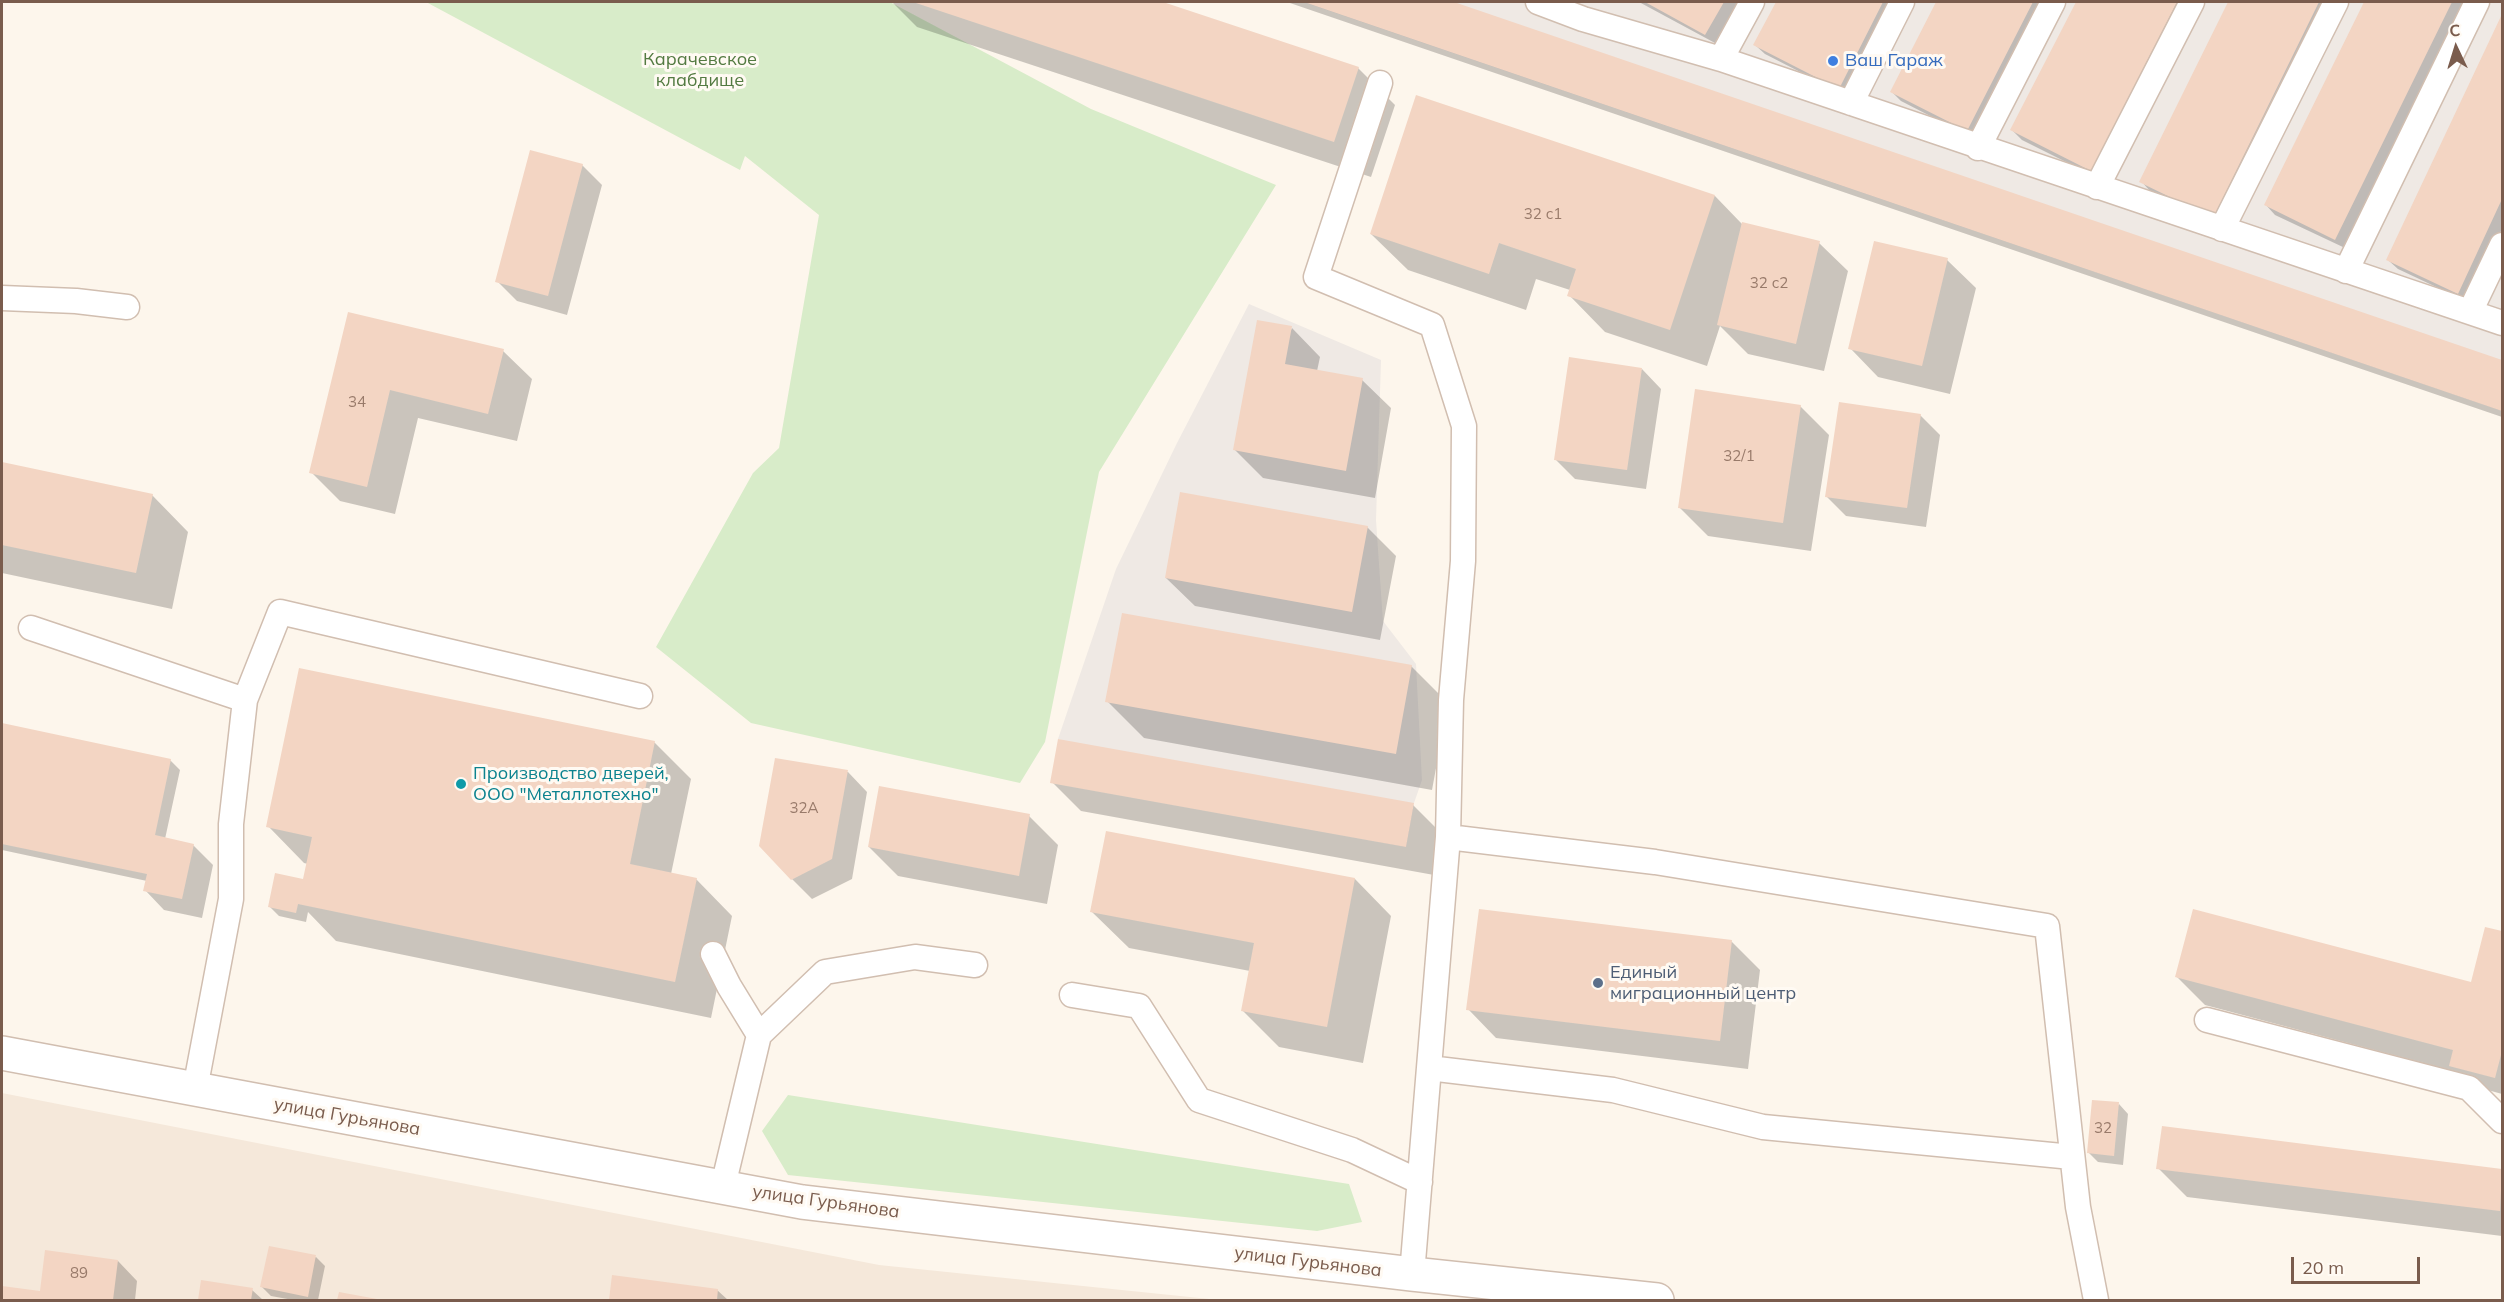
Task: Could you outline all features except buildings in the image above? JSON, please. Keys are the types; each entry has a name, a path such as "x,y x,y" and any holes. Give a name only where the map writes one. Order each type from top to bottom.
{"street":[{"name":"улица Гурьянова","path":"2,1053 802,1202 1412,1274 1657,1300"}],"lane":[{"path":"1538,2 1588,10 1721,59 1978,148 2502,323"},
{"path":"1721,59 1752,2"},
{"path":"1851,104 1902,2"},
{"path":"1978,148 2053,2"},
{"path":"2097,187 2192,2"},
{"path":"2222,229 2336,2"},
{"path":"2346,271 2476,2"},
{"path":"1380,83 1316,277 1432,325 1464,426 1463,561 1451,700 1448,837 1412,1274"},
{"path":"2470,312 2502,244"},
{"path":"2,298 76,301 127,307"},
{"path":"195,1089 231,899 231,824 245,700 280,612 640,696"},
{"path":"30,628 245,700"},
{"path":"1448,837 1655,862 2047,926 2078,1207 2096,1300"},
{"path":"713,954 729,986 759,1035"},
{"path":"723,1186 759,1035 825,972 915,957 975,965"},
{"path":"1072,995 1139,1006 1199,1100 1352,1150 1420,1182"},
{"path":"2207,1020 2469,1088 2502,1121"},
{"path":"1429,1068 1613,1090 1763,1127 2072,1157"}],"shaded area":[{"path":"1303,2 2502,2 2502,411"},
{"path":"1249,304 1381,360 1376,520 1383,621 1416,664 1422,780 1414,803 1406,847 1380,842 1058,739 1116,569 1177,443"},
{"path":"2,1093 879,1265 1219,1300 2,1300"}],"green space":[{"name":"Карачевское клабдище","path":"426,2 890,2 1091,109 1276,185 1099,472 1045,742 1020,783 751,723 656,647 753,473 779,448 819,215 745,156 740,170"},
{"path":"788,1095 1349,1184 1362,1222 1317,1231 788,1175 762,1131"}],"place":[{"name":"Ваш Гараж","path":"1833,61"},
{"name":"Производство дверей, ООО \"Металлотехно\"","path":"461,784"},
{"name":"Единый миграционный центр","path":"1598,983"}]}
